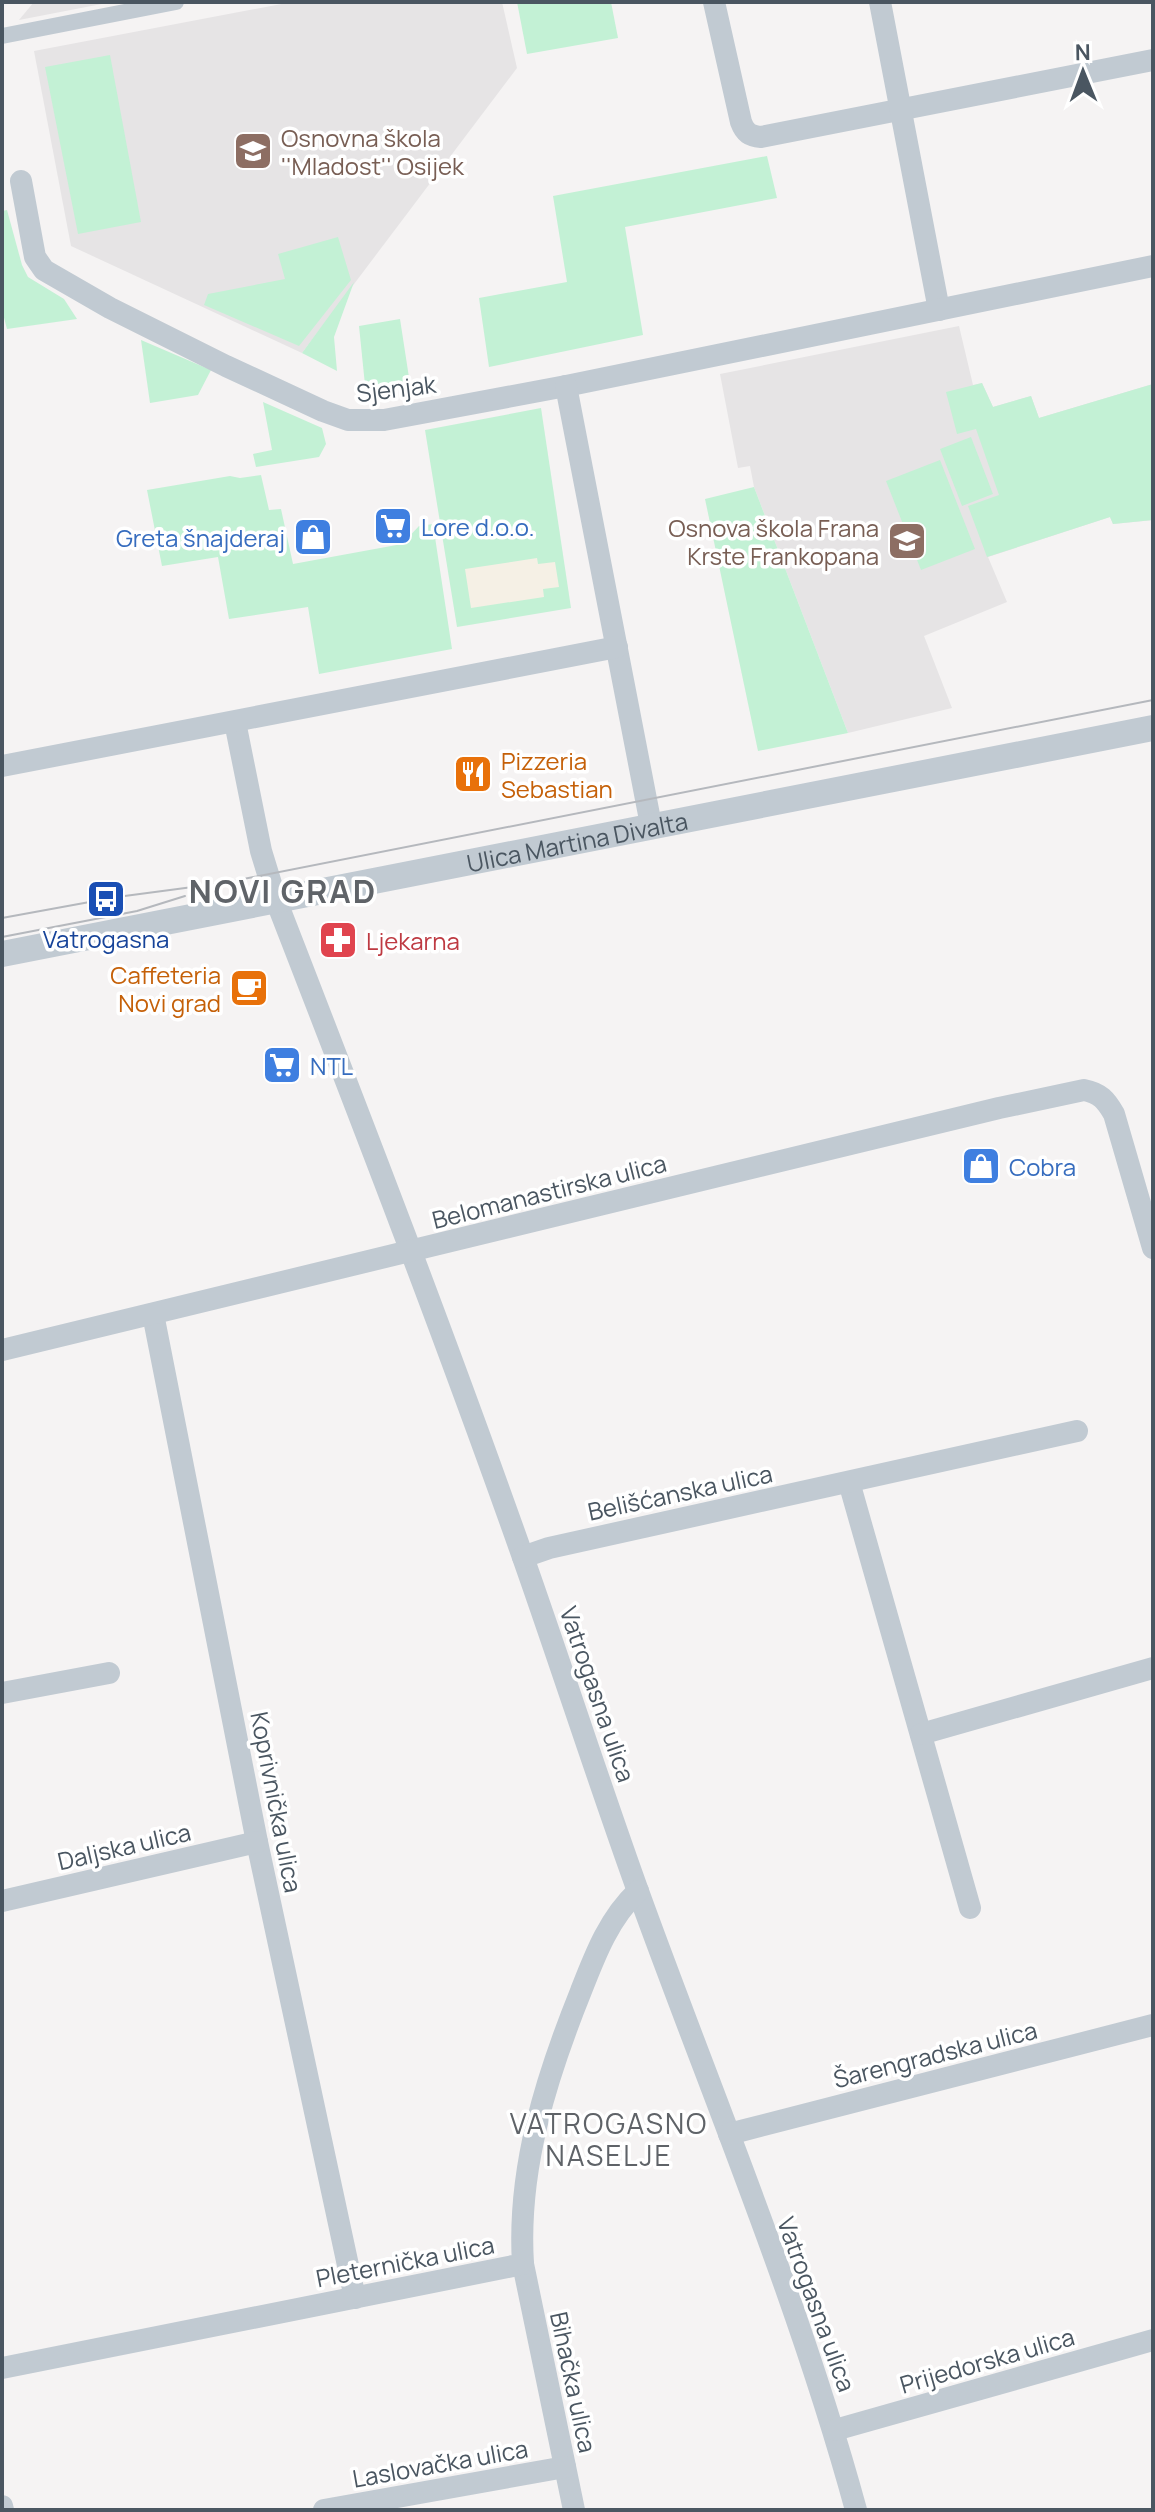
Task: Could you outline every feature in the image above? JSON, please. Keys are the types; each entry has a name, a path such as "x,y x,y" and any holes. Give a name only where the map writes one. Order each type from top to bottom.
{"street":[{"path":"2,36 176,2"},
{"path":"714,2 741,122 744,131 752,136 771,136 1153,60"},
{"path":"880,2 939,310"},
{"name":"Sjenjak","path":"21,181 35,257 44,270 110,308 348,420 384,420 566,386 1153,266"},
{"path":"566,386 651,825"},
{"path":"2,766 617,647"},
{"path":"235,722 261,851 276,900"},
{"name":"Ulica Martina Divalta","path":"2,954 1153,728"},
{"name":"Vatrogasna ulica","path":"276,900 411,1252 523,1557 638,1891 835,2430 856,2510"},
{"name":"Belomanastirska ulica","path":"2,1350 1070,1092 1095,1092 1106,1100 1114,1114 1130,1169"},
{"path":"1153,1163 1130,1169 1153,1248"},
{"name":"Koprivnička ulica","path":"153,1314 257,1842 355,2298"},
{"name":"Belišćanska ulica","path":"523,1557 549,1548 1077,1431"},
{"path":"849,1482 970,1908"},
{"path":"921,1734 1153,1668"},
{"path":"2,1693 109,1673"},
{"name":"Daljska ulica","path":"2,1901 257,1842"},
{"name":"Pleternička ulica","path":"2,2368 523,2264 521,2242 528,2171 542,2099 596,1952 623,1905 638,1891"},
{"name":"Šarengradska ulica","path":"729,2134 1153,2025"},
{"name":"Bihačka ulica","path":"523,2264 574,2510"},
{"name":"Prijedorska ulica","path":"835,2430 1153,2340"},
{"name":"Laslovačka ulica","path":"324,2510 565,2467"}],"shaded area":[{"path":"34,2 112,2 19,20"},
{"name":"Osnovna škola ''Mladost'' Osijek","path":"292,2 502,2 517,68 302,353 71,246 34,51"},
{"name":"Osnova škola Frana Krste Frankopana","path":"959,326 973,385 982,383 993,407 1031,396 1039,418 1153,384 1153,520 1113,524 1110,517 988,557 1007,602 924,636 952,708 848,733 754,487 750,466 738,468 720,374"}],"green space":[{"path":"517,2 611,2 618,38 527,54"},
{"path":"110,55 141,222 78,234 45,67"},
{"path":"767,156 777,198 625,227 643,335 489,367 479,298 567,282 553,196"},
{"path":"7,210 28,277 64,299 77,319 7,329 2,310 2,211"},
{"path":"338,237 351,280 299,346 204,305 208,294 285,279 278,254"},
{"path":"354,282 334,337 337,371 302,353"},
{"path":"400,319 410,384 389,387 365,385 359,326"},
{"path":"141,340 211,370 198,395 150,403"},
{"path":"982,383 993,407 1031,396 1039,418 1153,384 1153,520 1113,524 1110,517 987,557 968,506 999,495 976,429 957,434 946,392"},
{"path":"263,402 322,428 326,444 319,457 256,467 253,454 272,450"},
{"path":"541,408 571,608 457,627 425,430"},
{"path":"971,437 993,494 962,506 940,449"},
{"path":"940,460 975,549 921,570 886,481"},
{"path":"261,475 269,510 281,509 293,564 402,544 419,526 433,524 452,649 319,674 308,607 229,619 218,557 162,566 147,490 230,476"},
{"path":"754,487 848,733 758,751 705,499"}],"sand":[{"path":"537,558 538,564 555,562 559,587 543,589 544,597 471,608 465,569"}],"tram line":[{"path":"2,918 117,897 223,883 1153,700"},
{"path":"2,937 137,911 185,896"}],"place":[{"name":"Osnovna škola ''Mladost'' Osijek","path":"253,151"},
{"name":"Lore d.o.o.","path":"393,526"},
{"name":"Greta šnajderaj","path":"313,537"},
{"name":"Osnova škola Frana Krste Frankopana","path":"907,541"},
{"name":"Pizzeria Sebastian","path":"473,774"},
{"name":"Vatrogasna","path":"106,899"},
{"name":"Ljekarna","path":"338,940"},
{"name":"Caffeteria Novi grad","path":"249,988"},
{"name":"NTL","path":"282,1065"},
{"name":"Cobra","path":"981,1166"}],"district":[{"name":"NOVI GRAD","path":"283,891"},
{"name":"VATROGASNO NASELJE","path":"609,2139"}]}
